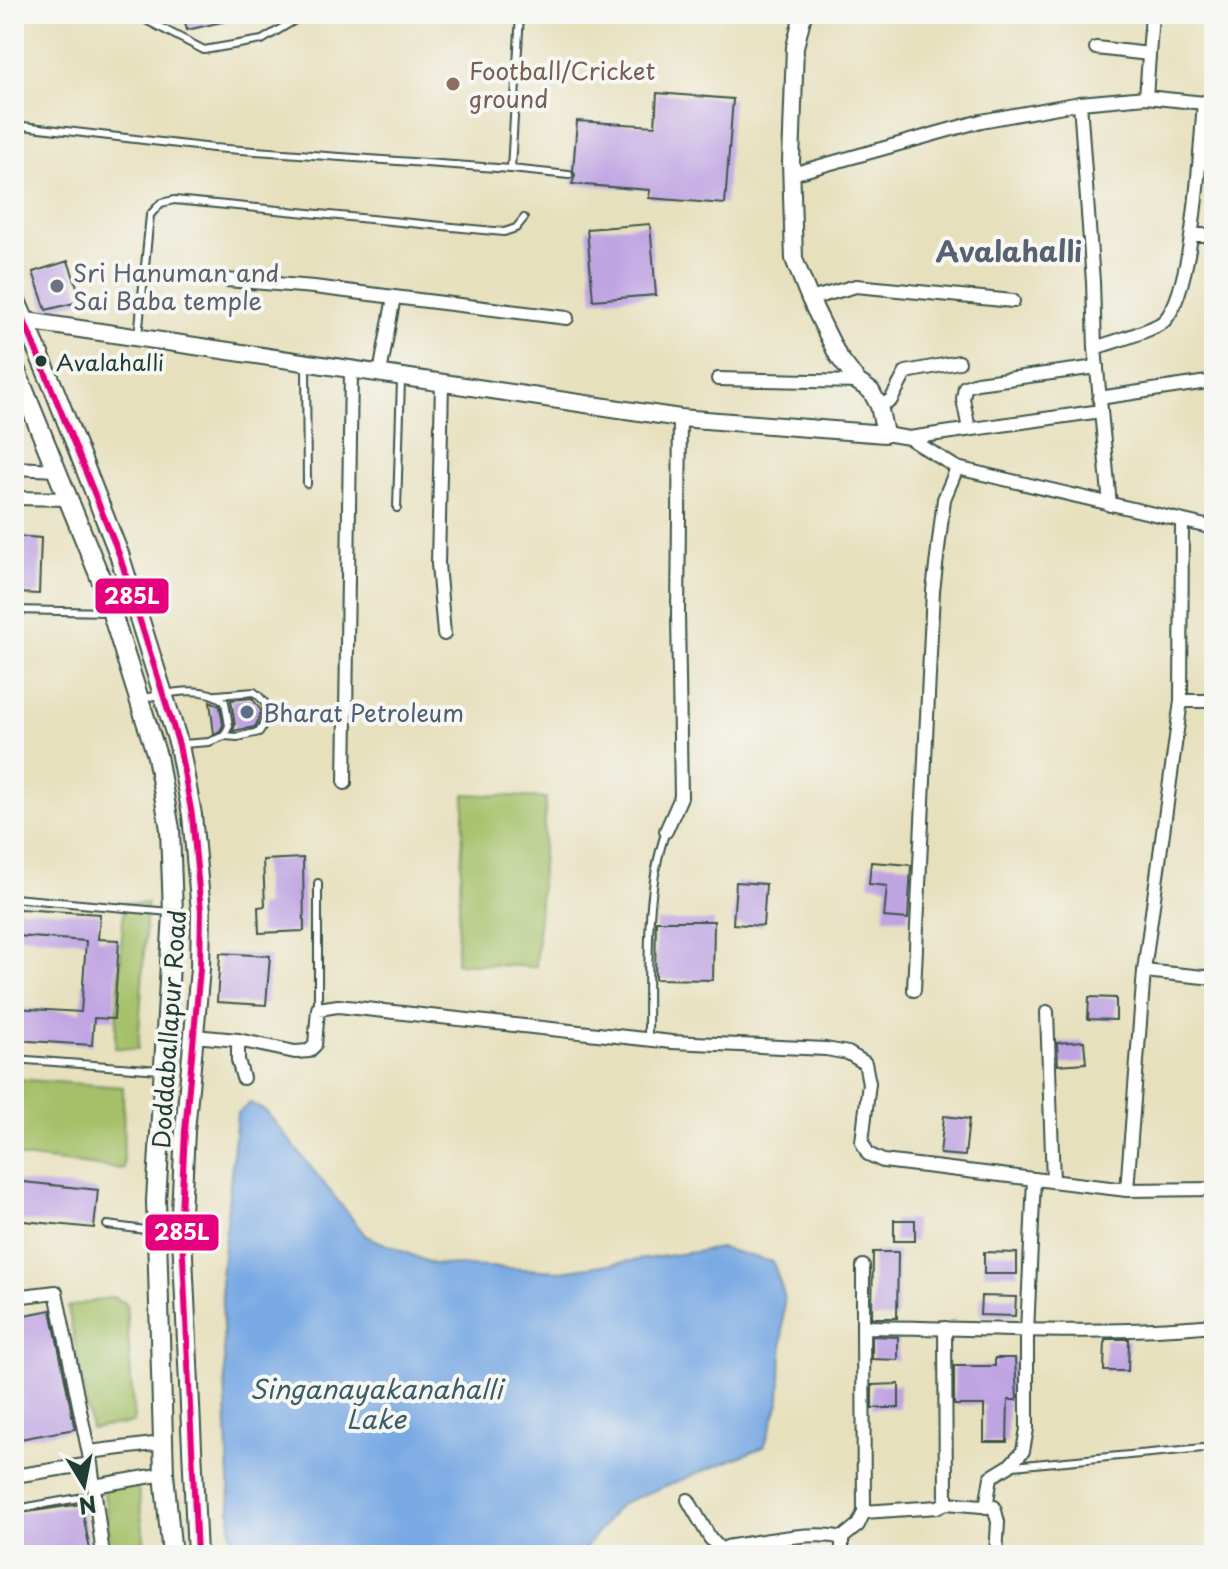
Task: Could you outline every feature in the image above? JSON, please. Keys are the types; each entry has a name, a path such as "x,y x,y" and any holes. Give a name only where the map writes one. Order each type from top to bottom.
{"main road":[{"name":"Doddaballapur Road","path":"14,296 20,324 119,554 179,745 192,815 201,911 200,969 181,1213 197,1555"},
{"name":"Doddaballapur Road","path":"14,366 70,499 112,612 157,756 170,829 173,913 159,1128 156,1232 162,1443 172,1555"}],"street":[{"path":"803,14 795,47 792,174 794,259 838,356 858,382 871,391 879,406 885,434"},
{"path":"1146,97 1152,14"},
{"path":"1096,48 1149,54"},
{"path":"792,174 981,121 1080,103 1146,97 1209,103 1192,235 1173,309 1163,323 1095,348"},
{"path":"1080,103 1095,348 1110,505"},
{"path":"1192,235 1214,235"},
{"path":"226,280 314,287 567,318"},
{"path":"810,299 856,286 1013,301"},
{"path":"380,373 394,297"},
{"path":"20,324 138,337 680,418 909,438 1101,411"},
{"path":"879,406 891,400 906,372 959,362"},
{"path":"969,429 963,399 965,387 1097,367"},
{"path":"345,783 351,371"},
{"path":"718,379 858,382"},
{"path":"1099,398 1214,381"},
{"path":"442,383 438,564 444,634"},
{"path":"666,831 681,797 678,615 680,418"},
{"path":"909,438 957,468 1214,528"},
{"path":"14,468 57,470"},
{"path":"914,990 933,591 944,499 957,468"},
{"path":"14,498 70,499"},
{"path":"1127,1190 1144,971 1181,701 1182,521"},
{"path":"1181,701 1214,701"},
{"path":"1144,971 1214,978"},
{"path":"194,1036 238,1040 295,1052 309,1051 315,1045 318,1009 351,1007 648,1039 826,1049 848,1053 865,1063 869,1083 862,1142 868,1154 883,1161 1127,1190 1214,1189"},
{"path":"1047,1012 1053,1181"},
{"path":"238,1040 238,1060 243,1078"},
{"path":"986,1507 991,1477 1009,1466 1023,1451 1027,1429 1027,1332 1034,1179"},
{"path":"842,1538 858,1525 864,1512 863,1266"},
{"path":"14,1297 56,1292 90,1458 103,1555"},
{"path":"863,1327 1027,1332 1214,1325"},
{"path":"945,1328 946,1503"},
{"path":"14,1476 162,1443"},
{"path":"94,1491 164,1474"},
{"path":"688,1500 710,1538 723,1553 727,1547 752,1543 829,1534 842,1538"},
{"path":"864,1512 938,1507 946,1503 994,1507 998,1522 996,1555"},
{"path":"842,1538 842,1555"}],"lane":[{"path":"140,14 204,50 262,40 305,14"},
{"path":"511,169 520,14"},
{"path":"14,125 213,148 569,175"},
{"path":"138,337 150,215 161,203 174,200 504,232 516,228 524,218"},
{"path":"306,362 307,484"},
{"path":"397,508 401,376"},
{"path":"14,610 112,612"},
{"path":"141,699 163,693 199,692 217,695 254,692 263,698 268,720 259,732 179,745"},
{"path":"217,695 225,702 229,726 224,736"},
{"path":"648,1039 657,856 666,831"},
{"path":"318,883 318,1009"},
{"path":"14,898 173,913"},
{"path":"14,1059 163,1071"},
{"path":"107,1225 156,1232"},
{"path":"1009,1466 1214,1447"},
{"path":"22,1508 94,1491"}],"green space":[{"path":"465,794 546,798 536,967 456,963"},
{"path":"124,903 147,904 138,1049 115,1048"},
{"path":"14,1079 123,1087 124,1169 14,1156"},
{"path":"112,1297 126,1303 134,1423 91,1429 68,1307"},
{"path":"137,1480 146,1555 112,1555 103,1484"}],"water":[{"name":"Singanayakanahalli Lake","path":"250,1103 266,1111 366,1236 433,1264 561,1271 721,1248 773,1262 784,1295 780,1400 764,1447 620,1504 580,1555 232,1555 221,1276 237,1114"}],"building":[{"path":"183,14 235,14 235,19 187,30"},
{"path":"657,93 733,99 725,204 649,198 650,190 572,184 577,121 655,126"},
{"path":"650,224 656,295 593,300 587,229"},
{"name":"Sri Hanuman and Sai Baba temple","path":"68,261 82,301 46,310 33,272"},
{"path":"14,536 41,538 39,594 14,593"},
{"path":"252,698 261,711 255,727 233,731 231,700"},
{"path":"210,701 220,706 223,725 214,734"},
{"path":"303,858 304,931 259,933 258,907 265,906 263,860"},
{"path":"871,862 911,865 908,919 884,917 887,886 869,884"},
{"path":"736,882 766,884 763,926 733,924"},
{"path":"18,909 100,914 98,939 119,940 114,1019 94,1018 92,1045 14,1040 14,1008 81,1012 86,941 17,936"},
{"path":"656,921 714,921 713,980 655,979"},
{"path":"220,953 270,956 266,1005 217,1002"},
{"path":"1089,997 1116,998 1116,1020 1088,1019"},
{"path":"1084,1041 1086,1063 1058,1065 1057,1043"},
{"path":"944,1116 969,1119 965,1156 940,1154"},
{"path":"14,1181 98,1190 94,1228 14,1220"},
{"path":"894,1220 915,1220 915,1241 894,1241"},
{"path":"873,1252 898,1252 897,1318 872,1318"},
{"path":"984,1252 1017,1253 1017,1274 984,1274"},
{"path":"981,1296 1016,1297 1015,1316 980,1315"},
{"path":"51,1310 75,1429 14,1440 14,1317"},
{"path":"872,1336 898,1337 898,1360 872,1359"},
{"path":"1105,1339 1129,1339 1128,1371 1104,1371"},
{"path":"995,1358 1015,1358 1017,1400 1008,1400 1007,1442 984,1442 984,1405 954,1405 954,1366 995,1366"},
{"path":"899,1384 899,1408 872,1408 872,1385"},
{"path":"81,1504 91,1555 14,1555 14,1514"}],"transit line":[{"name":"285L","path":"14,296 119,554 179,745 192,815 201,911 200,969 181,1213 197,1555"}],"place":[{"name":"Football/Cricket ground","path":"453,84"},
{"name":"Sri Hanuman and Sai Baba temple","path":"57,286"},
{"name":"Avalahalli","path":"41,361"},
{"name":"Bharat Petroleum","path":"247,712"}],"district":[{"name":"Avalahalli","path":"1009,250"}]}
